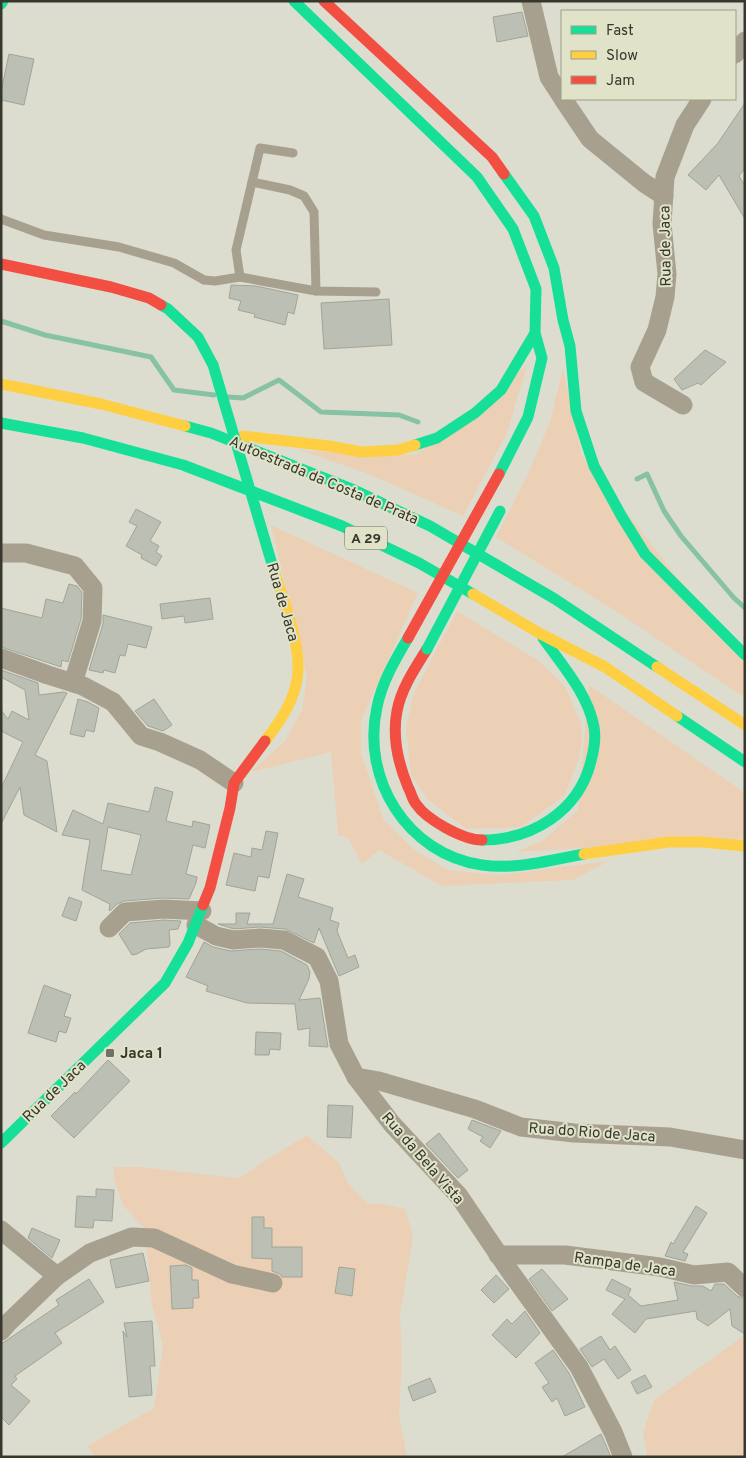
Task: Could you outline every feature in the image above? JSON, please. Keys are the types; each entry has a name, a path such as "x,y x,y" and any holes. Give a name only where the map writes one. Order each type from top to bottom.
{"main road":[{"path":"294,1 477,177 513,229 536,289 535,333 542,358 528,417 499,474 390,668 378,696 373,729 376,766 386,796 398,815 416,833 438,850 464,861 492,866 522,864 659,843 706,842 745,846"},
{"path":"324,1 492,157 534,216 554,268 562,320 570,346 576,411 594,466 622,517 646,554 683,594 745,655"},
{"name":"Rua de Jaca","path":"1,264 111,287 149,298 168,309 198,336 213,365 294,636 297,662 297,679 293,694 279,723 234,783 230,808 210,888 199,918 166,983 1,1143"},
{"path":"558,353 562,320"},
{"path":"211,433 329,446 362,452 398,450 437,438 475,413 501,390 535,333"},
{"name":"Autoestrada da Costa de Prata","path":"1,384 101,404 211,433 352,489 430,526 555,599 745,725"},
{"name":"A 29","path":"1,423 83,438 183,465 342,526 419,563 539,633 605,667 745,762"},
{"path":"505,500 404,692 397,709 396,728 400,768 416,804 433,820 450,831 477,840 501,840 525,834 548,822 571,802 584,783 591,766 594,725 584,696 539,633"}],"street":[{"path":"532,1 549,77 561,95"},
{"path":"736,53 745,41"},
{"path":"564,100 590,139 644,183 664,196"},
{"name":"Rua de Jaca","path":"683,406 644,382 640,367 657,330 665,297 666,274 662,224 666,177 685,125 701,100"},
{"path":"1,553 26,552 75,566 93,588 92,621 74,683"},
{"path":"1,658 83,686 113,702 141,736 160,742 200,760 234,783"},
{"path":"109,928 125,912 164,909 199,918"},
{"name":"Rua da Bela Vista","path":"199,918 216,936 233,940 260,938 284,940 317,956 329,981 340,1044 356,1077 392,1124 458,1196 579,1367 613,1432 623,1457"},
{"name":"Rua do Rio de Jaca","path":"356,1077 378,1081 475,1109 521,1127 574,1133 670,1137 745,1150"},
{"path":"1,1230 57,1276"},
{"path":"1,1331 57,1276 90,1253 132,1237 154,1238 232,1274 273,1283"},
{"name":"Rampa de Jaca","path":"498,1255 565,1255 660,1267 694,1275 728,1272 745,1288"}],"lane":[{"path":"240,277 236,250 260,148 293,153"},
{"path":"252,182 290,190 304,196 314,212 316,291"},
{"path":"1,219 44,235 119,248 174,263 204,280 215,281 240,277 316,291 376,292"}],"shaded area":[{"path":"527,365 507,433 463,516 369,474 302,451 416,455"},
{"path":"563,368 582,456 745,664 745,698 611,608 496,537 527,476 550,422"},
{"path":"271,525 418,593 361,721 361,753 384,821 416,851 448,870 500,875 609,861 573,880 442,886 379,850 362,864 348,838 338,835 331,752 251,772 285,741 302,710 307,677"},
{"path":"457,611 539,661 565,686 581,723 582,743 578,762 564,796 521,827 466,829 428,800 411,775 406,727 414,693"},
{"path":"589,685 745,793 745,839 515,852 544,840 578,810"},
{"path":"307,1135 339,1163 348,1183 368,1204 384,1204 405,1209 413,1237 400,1314 402,1361 399,1416 407,1457 95,1457 87,1446 154,1408 163,1346 152,1304 145,1229 123,1205 113,1175 115,1167 142,1167 234,1178 243,1176"},
{"path":"745,1335 745,1457 647,1457 643,1433 654,1400"}],"building":[{"path":"522,12 528,36 497,42 493,17"},
{"path":"9,54 34,59 24,105 1,100"},
{"path":"745,103 745,168 739,176 745,186 745,219 719,175 706,190 688,175 718,143"},
{"path":"231,285 256,286 298,295 294,314 288,312 285,325 254,317 255,314 238,310 241,301 229,298"},
{"path":"389,299 392,345 324,349 321,303"},
{"path":"705,350 726,362 701,385 698,383 682,390 674,379"},
{"path":"136,509 161,522 150,541 159,546 156,552 162,556 156,566 141,558 142,555 126,546 137,526 129,522"},
{"path":"69,584 77,586 82,592 81,619 68,662 62,660 61,667 1,647 1,608 42,618 46,599 63,603"},
{"path":"210,598 213,619 185,623 184,616 162,619 160,604"},
{"path":"103,615 152,627 146,648 128,644 125,656 120,655 115,673 104,670 103,673 89,670 103,624"},
{"path":"1,670 38,683 39,695 67,693 35,755 47,761 57,832 24,815 20,787 1,824 1,788 23,742 1,731 1,710 8,719 12,711 29,720 25,690 1,677"},
{"path":"78,699 99,708 94,732 86,730 84,737 70,734"},
{"path":"154,699 172,725 163,731 148,726 135,711"},
{"path":"155,787 173,792 166,821 192,827 193,821 210,825 205,848 193,845 186,874 197,877 196,883 189,899 163,898 124,901 117,904 110,911 110,904 82,890 90,840 62,835 73,810 103,824 108,803 149,812","holes":["108,827 141,835 131,875 101,870"]},
{"path":"266,831 278,833 269,878 258,876 255,891 226,885 234,853 251,857 252,848 262,850"},
{"path":"287,874 304,879 298,897 333,908 330,920 339,923 337,931 348,958 355,955 359,967 339,976 319,928 314,943 285,929 259,927 234,929 218,924 236,924 236,913 250,913 247,924 273,924"},
{"path":"69,897 82,902 76,921 62,916"},
{"path":"164,920 181,921 178,929 169,930 169,947 146,949 132,955 119,934 130,923"},
{"path":"204,942 213,947 231,951 260,949 281,951 307,965 310,972 309,979 299,1000 320,998 328,1047 309,1046 310,1028 298,1030 295,1004 247,1003 206,991 208,986 186,977"},
{"path":"44,985 71,995 64,1016 71,1018 66,1033 59,1031 56,1042 28,1033"},
{"path":"256,1032 281,1033 280,1050 270,1049 269,1055 255,1055"},
{"path":"108,1060 130,1081 74,1138 51,1116 75,1092 76,1094"},
{"path":"328,1105 353,1106 351,1138 327,1137"},
{"path":"472,1120 501,1131 490,1148 480,1141 483,1137 468,1129"},
{"path":"439,1133 468,1170 458,1178 426,1144"},
{"path":"96,1189 114,1190 112,1221 94,1220 93,1228 75,1227 77,1196 96,1197"},
{"path":"696,1206 707,1213 683,1252 688,1254 685,1261 665,1256 671,1242 673,1244"},
{"path":"252,1217 264,1217 264,1228 272,1228 272,1247 302,1247 302,1277 282,1277 280,1274 272,1271 272,1259 252,1258"},
{"path":"32,1228 60,1240 52,1258 28,1238"},
{"path":"143,1253 149,1281 116,1288 110,1260"},
{"path":"186,1265 192,1268 192,1280 198,1280 199,1298 193,1298 193,1308 172,1309 170,1266"},
{"path":"339,1267 355,1269 352,1296 335,1293"},
{"path":"542,1269 568,1299 552,1311 529,1279"},
{"path":"496,1275 509,1289 494,1303 481,1290"},
{"path":"89,1279 104,1302 55,1333 62,1343 15,1376 17,1379 11,1385 30,1401 9,1425 1,1417 1,1344 59,1305 56,1300"},
{"path":"612,1279 631,1289 628,1295 641,1306 678,1300 674,1282 692,1286 703,1286 711,1291 715,1284 724,1284 737,1296 745,1299 745,1334 732,1326 730,1309 708,1326 697,1319 696,1311 646,1319 635,1333 612,1314 625,1299 606,1290"},
{"path":"525,1311 540,1333 516,1358 492,1335 507,1319 512,1324"},
{"path":"152,1321 155,1366 150,1366 152,1395 129,1397 123,1331 127,1337 124,1323"},
{"path":"601,1336 610,1350 615,1346 631,1370 618,1379 604,1359 592,1367 580,1349"},
{"path":"553,1350 569,1373 585,1407 565,1416 557,1398 552,1402 542,1387 549,1383 535,1363"},
{"path":"645,1375 652,1387 637,1394 631,1382"},
{"path":"430,1378 436,1392 413,1401 408,1387"},
{"path":"601,1434 611,1457 562,1457"}],"waterway":[{"path":"1,321 45,335 151,357 174,390 214,395"},
{"path":"229,397 243,398 279,380 321,412 399,415 418,422"},
{"path":"637,479 647,474 664,511 681,536 734,598 745,608"}],"traffic: fast":[{"path":"294,1 477,177 513,229 536,289 535,333 542,358 528,417 499,474"},
{"path":"504,174 534,216 554,268 563,320 570,346 576,411 594,466 645,554 745,655"},
{"path":"161,305 168,309 198,337 213,365"},
{"path":"415,445 437,438 475,413 501,390 535,333"},
{"path":"213,365 272,564"},
{"path":"1,423 83,438 183,465 342,526 419,563 473,594"},
{"path":"185,426 211,433 352,489 430,526 555,599 657,667"},
{"path":"427,649 500,511"},
{"path":"408,638 382,689 377,707 374,734 376,761 383,786 395,809 412,829 432,846 455,858 482,865 520,865 584,854"},
{"path":"482,840 501,839 518,835 551,819 576,794 585,779 591,761 595,735 591,715 580,691 543,638"},
{"path":"677,716 745,762"},
{"path":"1,1143 165,983 188,943 203,905"}],"traffic: slow":[{"path":"1,384 101,404 185,426"},
{"path":"243,436 329,446 362,452 398,450 415,445"},
{"path":"265,741 289,705 297,680 298,667 294,637 272,564"},
{"path":"473,594 539,633 605,667 677,716"},
{"path":"657,667 745,725"},
{"path":"584,854 669,842 702,842 745,846"}],"traffic: jam":[{"path":"324,1 492,157 504,174"},
{"path":"1,264 111,287 149,298 161,305"},
{"path":"408,638 499,474"},
{"path":"427,649 405,687 397,711 395,730 401,769 413,800 421,810 456,833 465,837 482,840"},
{"path":"203,905 210,888 230,808 234,783 265,741"}],"place":[{"name":"Jaca 1","path":"110,1053"}]}
